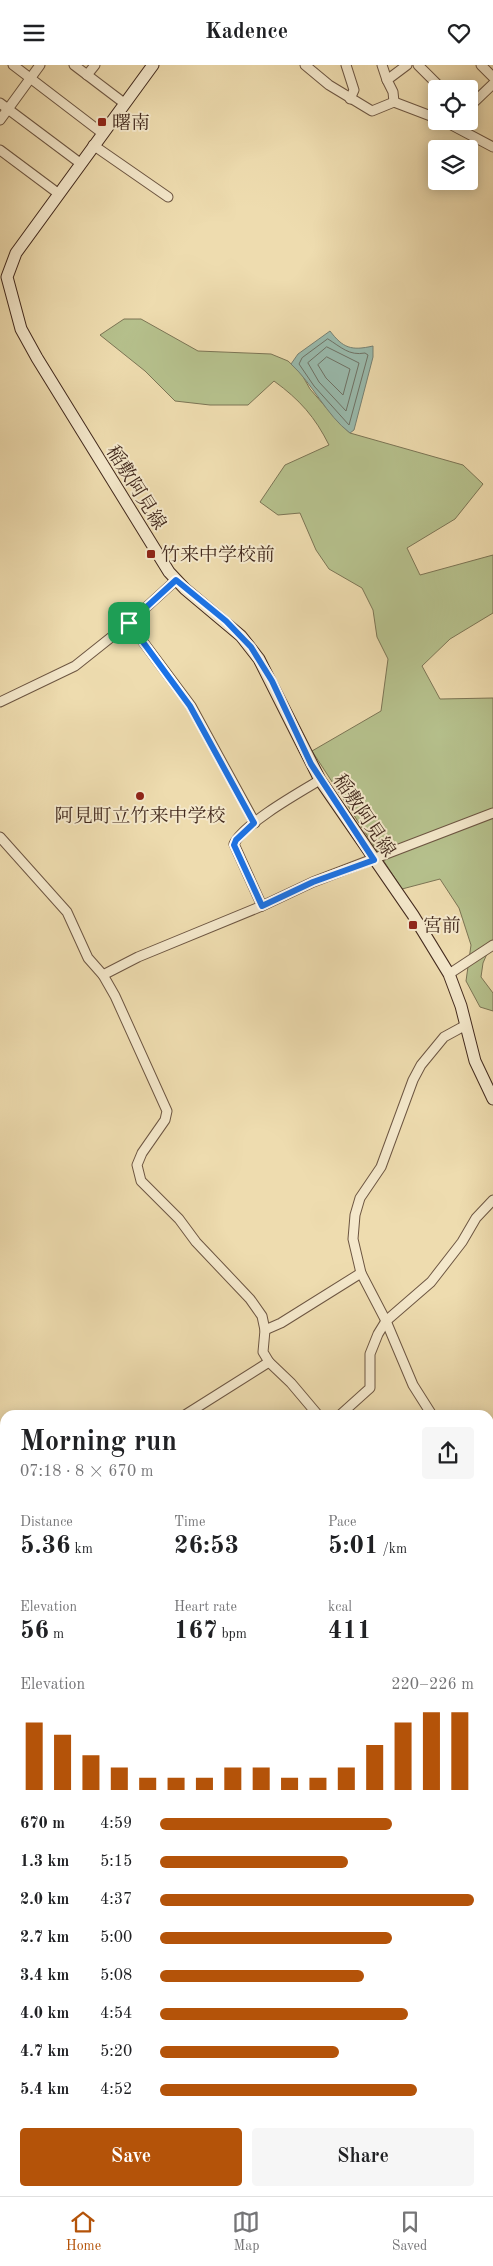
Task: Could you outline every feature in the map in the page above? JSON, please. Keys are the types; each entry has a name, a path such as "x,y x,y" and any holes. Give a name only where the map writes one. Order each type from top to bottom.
{"main road":[{"name":"稲敷阿見線","path":"153,65 80,163 16,253 2,276 16,317 37,358 162,561 176,580 226,621 251,647 272,681 320,779 413,915 449,974 459,998 475,1061 493,1099"}],"street":[{"path":"13,65 102,133"},
{"path":"0,120 40,65"},
{"path":"74,65 124,103"},
{"path":"87,75 95,65"},
{"path":"305,65 350,99 372,111 394,102 428,115"},
{"path":"346,65 354,90 350,99"},
{"path":"382,65 393,92 394,102"},
{"path":"387,80 407,65"},
{"path":"418,65 433,80"},
{"path":"481,65 493,77"},
{"path":"478,98 493,84"},
{"path":"0,103 80,163"},
{"path":"466,130 492,143"},
{"path":"94,145 168,197"},
{"path":"0,150 59,194"},
{"path":"0,702 76,665 129,623 176,580"},
{"path":"129,623 190,706 254,823"},
{"path":"262,906 234,845 236,840 254,823 320,779"},
{"path":"103,975 138,957 262,906 313,882 493,813"},
{"path":"0,837 59,901 77,930 88,958 103,975 115,996 167,1111 165,1120 142,1153 137,1165 141,1181 179,1219 196,1243 250,1299 262,1317 265,1330 263,1352 269,1362 291,1383 314,1410"},
{"path":"449,974 493,945"},
{"path":"429,1410 412,1385 386,1321 360,1273 354,1239 355,1215 360,1198 381,1167 420,1065 444,1037 466,1025"},
{"path":"346,1410 370,1388 370,1354 378,1334 386,1321 431,1282 462,1242 476,1218 493,1200"},
{"path":"265,1330 282,1323 360,1273"},
{"path":"193,1410 269,1362"}],"green space":[{"path":"124,319 141,319 198,351 271,354 288,361 301,373 310,389 350,433 463,465 483,484 455,519 407,548 420,575 493,555 493,613 450,639 422,666 440,699 493,698 493,940 483,963 481,977 493,993 493,1011 480,1007 466,981 471,945 459,908 440,879 402,889 312,751 381,711 388,659 377,637 373,610 362,588 329,569 316,550 300,513 278,515 260,502 285,465 329,445 324,435 306,410 292,395 274,381 248,405 210,405 175,401 145,371 100,335"}],"water":[{"path":"330,331 348,347 373,346 373,357 354,430 350,433 341,426 291,364 298,354"}],"place":[{"name":"曙南","path":"102,122"},
{"name":"竹来中学校前","path":"151,554"},
{"name":"阿見町立竹来中学校","path":"140,796"},
{"name":"宮前","path":"413,925"}],"route":[{"path":"176,580 226,621 251,647 259,659 272,681 311,764 374,860 313,882 262,906 234,850 236,840 254,823 190,706 129,623 176,580"}]}
